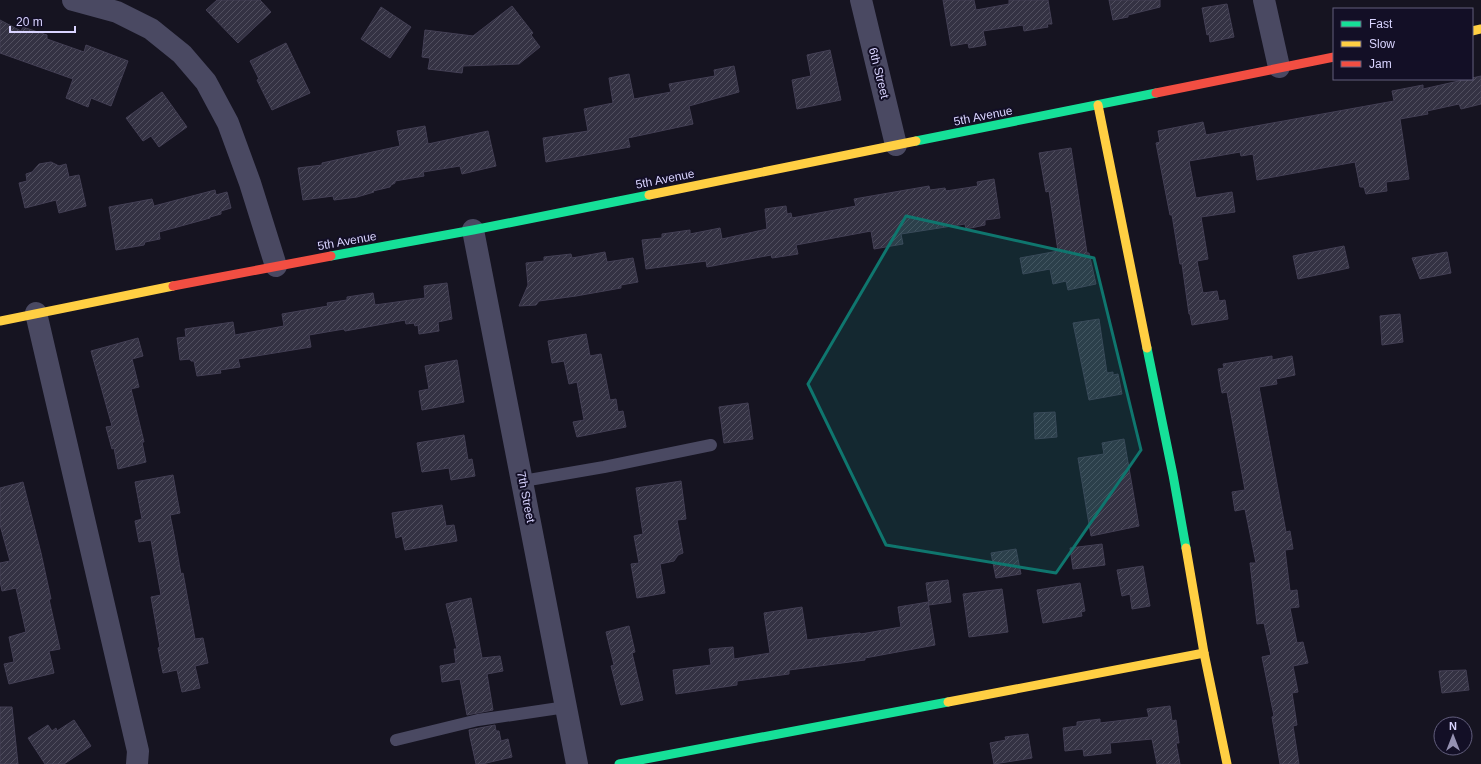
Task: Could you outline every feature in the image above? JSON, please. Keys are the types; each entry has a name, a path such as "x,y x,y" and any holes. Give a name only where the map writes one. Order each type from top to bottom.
{"street":[{"path":"73,0 117,12 151,29 182,54 206,82 228,123 233,136 250,183 276,266"},
{"name":"6th Street","path":"861,0 896,145"},
{"path":"1264,0 1279,67"},
{"name":"5th Avenue","path":"0,321 276,266 473,230 1333,57"},
{"path":"1098,105 1172,475 1204,653 1227,764"},
{"name":"7th Street","path":"473,230 577,764"},
{"path":"36,313 138,751 137,764"},
{"path":"619,764 1204,653"}],"lane":[{"path":"522,481 711,445"},
{"path":"396,740 478,720 566,707"}],"highlighted area":[{"path":"906,216 1094,258 1141,450 1056,573 886,545 808,384"}],"building":[{"path":"217,0 260,0 271,12 238,43 206,10"},
{"path":"943,0 974,0 976,10 1009,4 1009,0 1048,0 1052,24 1047,24 1048,27 1024,31 1023,25 983,31 986,45 969,48 968,43 951,46"},
{"path":"1109,0 1160,0 1160,7 1113,20"},
{"path":"1227,4 1234,37 1210,42 1209,34 1207,35 1202,8"},
{"path":"512,6 533,33 531,35 540,47 519,64 463,66 462,73 428,69 430,58 422,57 425,30 473,36"},
{"path":"381,7 411,27 390,58 361,39"},
{"path":"0,20 21,31 23,27 47,35 47,39 84,52 86,45 128,61 111,106 91,98 88,107 66,98 73,79 0,53"},
{"path":"286,43 310,93 272,110 257,80 259,79 250,61"},
{"path":"830,50 841,100 797,109 792,80 811,76 807,55"},
{"path":"734,66 739,92 689,106 693,124 628,138 630,147 546,162 543,138 588,131 584,109 613,103 609,78 629,74 634,99 671,92 669,84 715,76 714,70"},
{"path":"1481,76 1481,104 1461,109 1459,104 1427,111 1428,114 1400,119 1409,179 1386,182 1387,191 1366,194 1364,187 1360,187 1355,162 1257,180 1253,154 1241,156 1240,152 1189,161 1196,198 1232,192 1235,212 1201,217 1208,259 1197,261 1203,293 1217,291 1219,301 1225,300 1228,319 1192,325 1182,264 1180,264 1172,215 1170,215 1156,143 1160,142 1158,131 1203,122 1206,135 1394,101 1392,91 1423,85 1423,89 1463,80 1473,80 1473,78"},
{"path":"162,92 187,127 159,147 151,136 143,141 126,118"},
{"path":"425,126 428,144 488,131 496,166 462,174 460,166 423,172 424,176 395,181 395,183 390,187 357,197 334,200 333,196 303,200 298,168 322,165 322,163 400,146 397,131"},
{"path":"1071,148 1087,253 1089,253 1096,284 1068,290 1066,281 1053,284 1050,269 1023,274 1020,258 1058,251 1049,191 1046,192 1039,153"},
{"path":"51,162 59,166 66,164 69,177 79,175 86,206 59,213 56,200 25,208 19,183 27,181 26,174 32,172 39,164"},
{"path":"994,179 1000,218 985,220 985,225 966,229 965,224 901,234 903,244 874,249 871,231 796,245 798,254 772,258 771,255 707,267 706,261 646,269 642,240 662,238 662,234 690,230 690,234 720,228 722,239 767,229 765,209 786,206 787,214 791,213 792,218 856,206 854,199 929,186 930,190 945,188 946,191 978,186 977,182"},
{"path":"215,190 216,195 227,192 231,208 221,211 221,214 210,218 159,232 160,239 145,242 144,245 116,250 109,207 152,199 154,206"},
{"path":"1344,246 1349,268 1298,279 1293,256"},
{"path":"605,252 607,262 633,258 638,282 621,285 621,288 539,301 536,305 519,306 528,285 526,263 544,261 544,257 571,254 572,258"},
{"path":"1447,252 1451,273 1420,279 1412,258"},
{"path":"447,283 452,319 438,322 439,331 419,334 418,325 415,326 414,323 406,324 405,320 345,331 344,329 309,335 311,347 238,359 240,367 220,370 221,373 197,376 194,361 191,361 190,359 180,360 177,338 186,337 185,329 233,322 235,335 284,326 282,314 328,306 327,303 347,300 347,297 373,293 375,305 425,298 424,286"},
{"path":"1400,314 1403,342 1382,345 1380,316"},
{"path":"1099,319 1107,373 1113,372 1113,375 1118,374 1122,394 1089,400 1073,323"},
{"path":"586,334 590,356 601,354 610,400 616,399 618,412 623,411 626,427 577,437 573,422 584,420 577,382 569,384 564,361 552,363 548,341"},
{"path":"138,338 143,356 132,359 139,387 131,389 144,442 142,442 146,462 118,469 114,448 112,449 106,427 112,426 91,351"},
{"path":"1272,356 1272,360 1292,356 1295,375 1276,379 1277,384 1259,387 1286,532 1290,531 1293,549 1285,550 1290,591 1297,590 1299,607 1290,608 1297,643 1303,642 1308,663 1293,666 1298,692 1292,693 1297,725 1293,726 1299,764 1280,764 1272,717 1274,716 1262,657 1271,655 1264,623 1257,624 1250,563 1256,563 1245,509 1235,511 1232,492 1245,490 1227,392 1222,393 1218,369 1224,368 1223,364"},
{"path":"457,360 464,402 422,410 419,391 429,389 425,366"},
{"path":"748,403 753,439 724,443 719,407"},
{"path":"1055,412 1057,437 1035,439 1034,413"},
{"path":"464,435 468,460 472,459 475,476 451,480 449,468 422,472 417,443"},
{"path":"1124,439 1139,526 1091,536 1078,458 1104,454 1102,443"},
{"path":"173,475 180,513 170,515 181,574 183,573 195,639 203,638 208,663 195,666 200,688 182,692 177,670 163,673 151,597 161,595 151,540 139,542 135,521 142,519 135,482"},
{"path":"681,481 686,519 677,520 683,553 678,555 674,561 660,564 665,593 637,598 631,564 639,563 634,536 643,534 636,488"},
{"path":"23,482 41,553 60,649 49,651 54,673 9,684 4,664 14,662 9,637 26,632 16,588 2,591 0,581 0,563 10,561 0,525 0,488"},
{"path":"442,505 446,526 454,525 457,541 405,550 402,536 396,538 392,513"},
{"path":"1102,544 1105,565 1073,569 1070,548"},
{"path":"1016,549 1021,574 996,578 991,553"},
{"path":"1143,566 1150,606 1132,609 1130,594 1122,596 1117,570"},
{"path":"948,580 951,602 929,605 926,583"},
{"path":"1080,583 1085,611 1081,612 1082,616 1043,623 1037,590"},
{"path":"1002,589 1008,632 969,637 963,594"},
{"path":"471,598 482,658 500,656 503,671 487,674 493,710 467,715 460,679 442,682 440,666 456,663 454,649 457,649 446,604"},
{"path":"928,602 935,645 865,658 865,660 789,670 789,674 737,681 737,685 676,694 673,670 711,665 709,649 733,647 734,659 770,653 764,613 802,607 807,640 861,634 901,627 898,607"},
{"path":"629,626 635,652 632,653 643,700 621,705 611,666 614,665 606,632"},
{"path":"1466,670 1469,690 1442,693 1439,671"},
{"path":"1170,706 1172,721 1176,720 1179,743 1176,743 1180,764 1157,764 1152,739 1110,743 1111,753 1084,756 1083,749 1065,751 1063,728 1077,726 1077,722 1100,719 1100,723 1149,717 1147,709"},
{"path":"0,707 12,707 18,764 0,764"},
{"path":"74,720 91,746 64,764 45,764 28,738 48,725 52,731 56,728 57,731"},
{"path":"495,725 496,731 499,731 501,741 508,739 512,757 476,764 469,730"},
{"path":"1028,734 1032,758 994,764 990,743 1006,740 1005,737"}],"traffic: fast":[{"path":"916,141 1156,93"},
{"path":"331,256 473,230 649,195"},
{"path":"1147,348 1173,475 1186,548"},
{"path":"619,764 948,702"}],"traffic: slow":[{"path":"1473,31 1481,29"},
{"path":"1098,105 1147,348"},
{"path":"649,195 916,141"},
{"path":"0,321 173,286"},
{"path":"1186,548 1204,653 1227,764"},
{"path":"948,702 1204,653"}],"traffic: jam":[{"path":"1156,93 1333,57"},
{"path":"173,286 331,256"}]}
